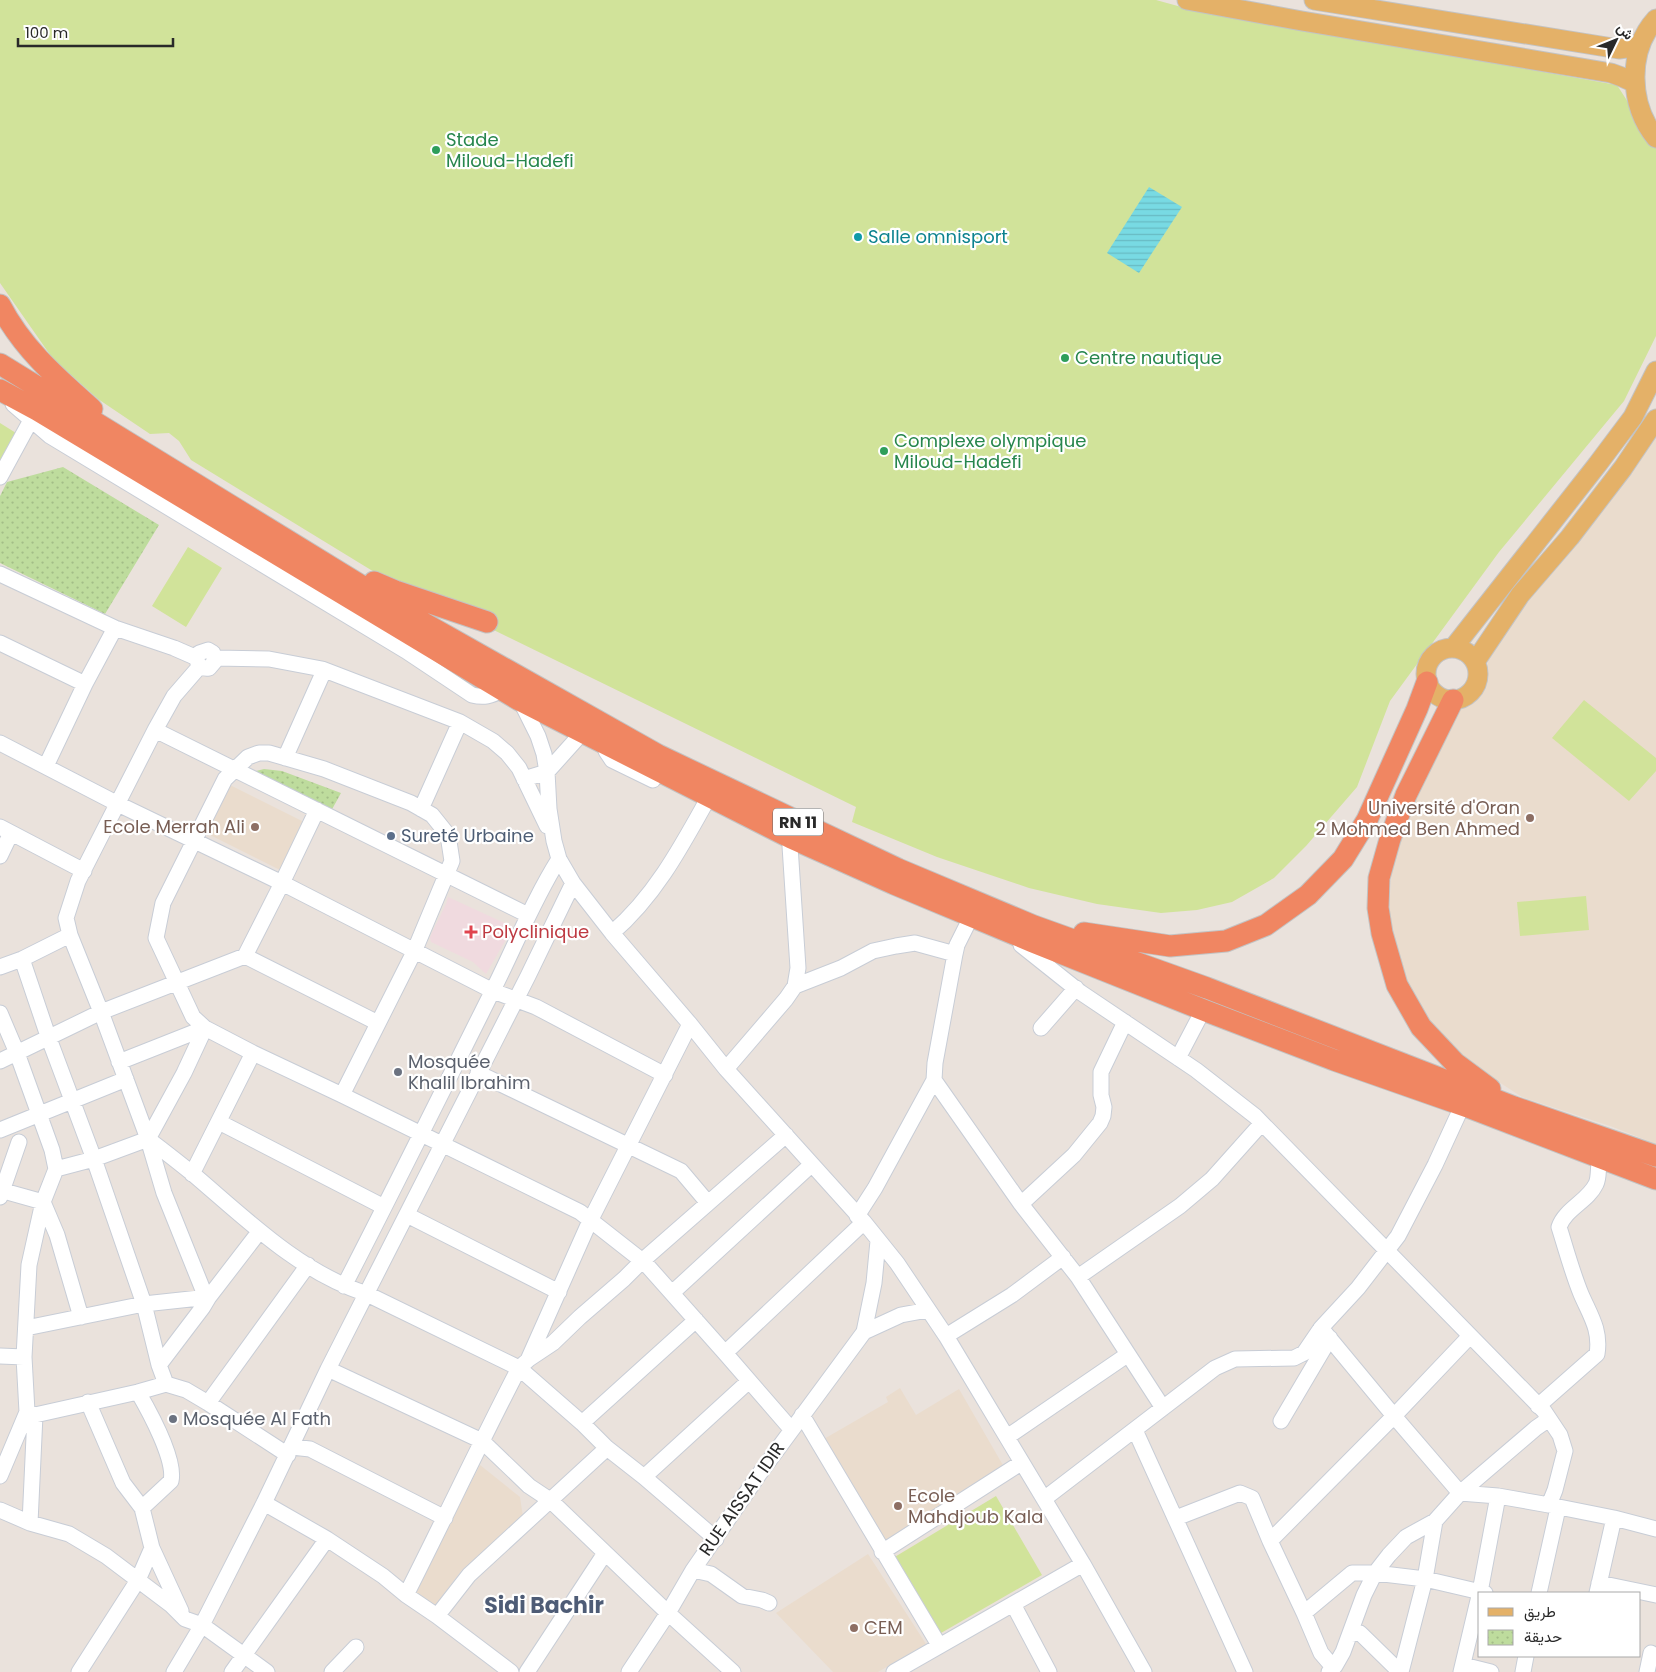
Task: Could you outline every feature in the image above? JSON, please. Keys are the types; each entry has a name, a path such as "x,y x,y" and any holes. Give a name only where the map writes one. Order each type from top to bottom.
{"highway":[{"path":"0,305 16,331 49,371 144,452"},
{"name":"RN 11","path":"0,364 404,612 547,694 658,754 898,869 1034,926 1207,988 1514,1107 1656,1156"},
{"name":"RN 11","path":"0,392 37,410 511,695 582,733 791,838 894,884 1033,942 1242,1025 1334,1060 1468,1107 1604,1163 1656,1179"},
{"path":"286,540 395,592 487,622"},
{"path":"1034,926 1170,946 1226,941 1266,925 1308,895 1332,872 1351,847 1367,820 1383,786 1427,682"},
{"path":"1453,700 1406,795 1390,839 1379,878 1378,908 1397,985 1421,1027 1454,1063 1514,1107"}],"main road":[{"path":"1187,0 1611,73 1635,83"},
{"path":"1314,0 1619,49 1640,46"},
{"path":"1656,18 1640,46 1635,83 1643,117 1656,138"},
{"path":"1454,648 1598,465 1633,417 1656,371"},
{"path":"1475,662 1520,595 1575,531 1623,468 1656,419"},
{"path":"1454,648 1466,652 1475,662 1478,674 1474,687 1465,696 1453,700 1440,697 1430,688 1427,682 1426,669 1431,657 1441,650 1454,648"}],"street":[{"path":"0,392 50,436 406,651 472,695 482,697 511,695 538,736 547,772 549,809 554,841 559,859 574,883 612,933 726,1069 860,1219 897,1264 946,1336 1083,1564 1144,1672"},
{"path":"0,477 31,420"},
{"path":"0,574 115,628 174,648 199,662"},
{"path":"46,766 115,628"},
{"path":"0,644 86,684"},
{"path":"208,1297 203,1290 164,1193 148,1138 70,935 66,918 78,881 155,730 174,696 199,662 199,653 205,650 213,653 215,658 269,658 322,668 460,722 493,741 507,753 524,778 554,841"},
{"path":"285,758 323,673"},
{"path":"421,809 460,722"},
{"path":"155,730 528,915"},
{"path":"524,778 547,772 582,733"},
{"path":"0,743 118,804 282,883 493,991 536,1007 665,1076"},
{"path":"606,744 606,751 612,760 790,846 967,924 1337,1070 1458,1115 1604,1163 1597,1183 1582,1202 1562,1219 1559,1227 1581,1294 1598,1337 1597,1354 1538,1406"},
{"path":"342,1095 414,952 452,861 448,835 432,815 411,803 324,769 269,753 260,753 248,757 225,779 163,903 156,938 192,1017 205,1028 342,1095 440,1149 580,1212 642,1261 725,1352 791,1429"},
{"path":"612,933 632,917 655,887 679,852 705,804"},
{"path":"0,1061 100,1012 245,956 317,810"},
{"path":"0,856 6,830 84,871"},
{"path":"726,1069 795,986 798,968 790,846"},
{"path":"344,1286 493,991 528,915 559,859"},
{"path":"174,1672 202,1625 264,1503 328,1369 574,883"},
{"path":"725,1352 860,1219 934,1080 935,1062 954,954 967,924"},
{"path":"0,967 22,959 70,935"},
{"path":"795,986 841,968 872,952 896,946 915,943 954,954"},
{"path":"1021,945 1076,988 1196,1070 1255,1116 1549,1419 1560,1435 1565,1452 1555,1490 1554,1507 1539,1592"},
{"path":"245,956 378,1023"},
{"path":"22,959 144,1304 159,1365 166,1384"},
{"path":"505,964 528,976"},
{"path":"1042,1028 1076,988"},
{"path":"0,1013 38,1114 56,1169 43,1202 29,1265 24,1357 31,1413 30,1523"},
{"path":"1178,1058 1200,1016"},
{"path":"1022,1204 1074,1155 1100,1123 1104,1107 1102,1072 1125,1022"},
{"path":"406,1595 446,1518 482,1441 524,1364 591,1221 690,1024"},
{"path":"119,1062 205,1028"},
{"path":"56,1169 94,1159 148,1138 177,1087 205,1028"},
{"path":"192,1174 253,1053"},
{"path":"478,1073 681,1172 708,1203"},
{"path":"0,1132 38,1114 126,1079"},
{"path":"934,1080 1022,1204 1078,1277 1163,1408"},
{"path":"1281,1421 1326,1333 1398,1236 1435,1165 1458,1115"},
{"path":"218,1122 384,1207"},
{"path":"1078,1277 1180,1206 1212,1179 1262,1123"},
{"path":"0,1132 19,1142 45,1134"},
{"path":"524,1364 553,1343 642,1261 786,1135"},
{"path":"148,1138 259,1232 308,1266 344,1286 367,1294 524,1364 607,1448 716,1539"},
{"path":"19,1142 1,1192 43,1202"},
{"path":"672,1293 811,1165"},
{"path":"43,1202 57,1235 80,1317"},
{"path":"407,1215 558,1292"},
{"path":"159,1365 208,1297 259,1232"},
{"path":"864,1332 874,1283 878,1241"},
{"path":"946,1336 1012,1295 1063,1257"},
{"path":"208,1402 308,1266"},
{"path":"26,1328 144,1304 208,1297"},
{"path":"864,1332 901,1315 928,1310"},
{"path":"582,1423 696,1320"},
{"name":"RUE AISSAT IDIR","path":"629,1672 668,1613 693,1570 791,1429 864,1332"},
{"path":"1044,1498 1215,1368 1235,1359 1294,1358 1299,1356 1326,1333"},
{"path":"1326,1333 1460,1493 1498,1496 1614,1518 1656,1529"},
{"path":"1270,1542 1470,1336"},
{"path":"1007,1438 1128,1355"},
{"path":"0,1356 24,1357"},
{"path":"328,1369 482,1441 529,1486 550,1500 729,1671"},
{"path":"644,1477 749,1381"},
{"path":"31,1413 138,1392 166,1384 186,1390 290,1451 310,1449 446,1518"},
{"path":"138,1392 150,1413 171,1461 173,1474 171,1481 142,1508"},
{"path":"88,1402 123,1483 142,1508 152,1548 185,1619"},
{"path":"0,1476 31,1413"},
{"path":"802,1416 939,1645"},
{"path":"1176,1518 1240,1493 1252,1498 1270,1542 1304,1612 1321,1653 1331,1670 1343,1652 1351,1634 1364,1595 1374,1573 1388,1555 1406,1538 1435,1521 1460,1493 1549,1419"},
{"path":"1135,1430 1245,1672"},
{"path":"437,1616 469,1574 607,1448"},
{"path":"882,1552 1021,1463"},
{"path":"1482,1592 1498,1496"},
{"path":"264,1503 327,1538 383,1576 511,1672"},
{"path":"0,1510 30,1523 70,1534 106,1556 171,1605 185,1619 202,1625 266,1672"},
{"path":"1614,1518 1598,1588 1631,1592"},
{"path":"1351,1634 1360,1633 1401,1672 1425,1579 1435,1521"},
{"path":"232,1672 327,1538"},
{"path":"79,1672 138,1580 152,1548"},
{"path":"528,1672 605,1552"},
{"path":"894,1672 1083,1564"},
{"path":"693,1570 711,1574 742,1596 769,1603"},
{"path":"1304,1612 1352,1573 1374,1573 1425,1579 1478,1592"},
{"path":"1641,1593 1656,1595"},
{"path":"1013,1604 1049,1672"},
{"path":"1478,1608 1462,1668 1490,1672"},
{"path":"332,1672 356,1647"},
{"path":"1647,1672 1649,1653"},
{"path":"1523,1672 1526,1657"}],"shaded area":[{"name":"Université d'Oran 2 Mohmed Ben Ahmed","path":"1656,419 1656,1144 1613,1127 1522,1097 1462,1058 1421,1011 1401,971 1389,916 1392,862 1443,719 1486,687 1489,641"},
{"name":"Ecole Merrah Ali","path":"230,785 304,822 280,870 206,833"},
{"name":"Polyclinique","path":"448,897 513,927 486,974 473,962 431,942 430,937"},
{"name":"Ecole Mahdjoub Kala","path":"900,1388 916,1415 959,1389 1004,1467 879,1546 817,1443 888,1402 886,1397"},
{"path":"480,1465 520,1497 523,1517 461,1571 434,1607 415,1592"},
{"name":"CEM","path":"868,1554 926,1644 878,1672 833,1672 776,1613"}],"green space":[{"name":"Complexe olympique Miloud-Hadefi","path":"0,0 1156,0 1185,8 1617,85 1656,146 1656,336 1624,401 1499,552 1390,701 1357,787 1306,846 1274,878 1232,902 1197,910 1161,913 1097,904 1029,888 937,857 852,822 856,807 371,570 191,460 179,441 169,433 150,434 98,399 53,359 0,283"},
{"path":"0,423 16,433 0,462"},
{"path":"63,467 159,525 105,614 0,563 0,496 7,482"},
{"path":"188,547 222,568 186,627 152,606"},
{"path":"1584,700 1656,758 1656,771 1629,801 1552,738"},
{"path":"264,769 282,771 341,793 330,813 251,775 256,771"},
{"path":"1586,896 1589,930 1520,936 1517,902"},
{"path":"996,1496 1042,1575 941,1633 893,1558"}],"water":[{"path":"1149,187 1182,207 1139,273 1107,253"}],"place":[{"name":"Stade Miloud-Hadefi","path":"436,150"},
{"name":"Salle omnisport","path":"858,237"},
{"name":"Centre nautique","path":"1065,358"},
{"name":"Complexe olympique Miloud-Hadefi","path":"884,451"},
{"name":"Université d'Oran 2 Mohmed Ben Ahmed","path":"1530,818"},
{"name":"Ecole Merrah Ali","path":"255,827"},
{"name":"Sureté Urbaine","path":"391,836"},
{"name":"Polyclinique","path":"471,932"},
{"name":"Mosquée Khalil Ibrahim","path":"398,1072"},
{"name":"Mosquée Al Fath","path":"173,1419"},
{"name":"Ecole Mahdjoub Kala","path":"898,1506"},
{"name":"CEM","path":"854,1628"}],"district":[{"name":"Sidi Bachir","path":"544,1605"}]}
